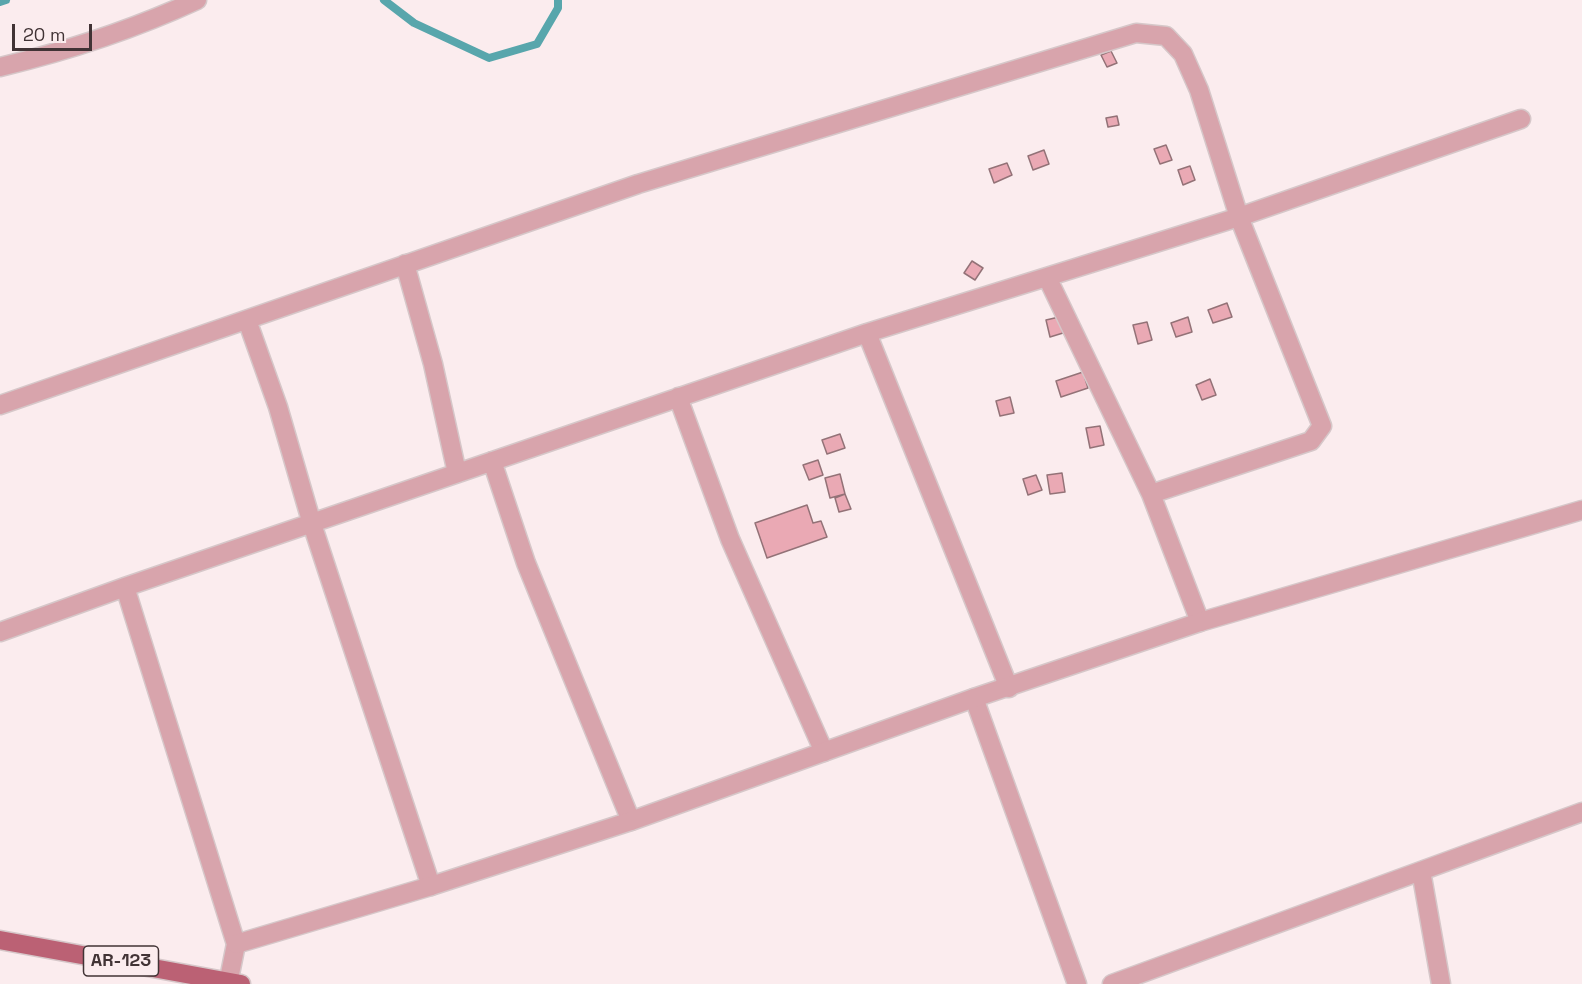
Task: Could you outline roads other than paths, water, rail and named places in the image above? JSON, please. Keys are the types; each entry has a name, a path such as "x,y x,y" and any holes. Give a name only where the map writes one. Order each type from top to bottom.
{"main road":[{"name":"AR-123","path":"1,938 233,983"}],"street":[{"path":"0,67 50,55 168,13 197,0"},
{"path":"0,405 650,181 1136,33 1166,36 1183,54 1198,90 1239,217 1322,426 1311,441 1151,494"},
{"path":"0,632 867,333 1239,217 1521,119"},
{"path":"405,264 433,364 457,473"},
{"path":"1047,277 1151,494 1200,622"},
{"path":"248,320 278,407 312,524 431,886"},
{"path":"867,333 1009,688"},
{"path":"678,397 730,540 824,752"},
{"path":"492,461 526,563 631,821"},
{"path":"236,944 431,886 631,821 974,698 1200,622 1582,510"},
{"path":"125,587 236,944 233,983"},
{"path":"974,698 1077,984"},
{"path":"1112,984 1582,812"},
{"path":"1421,871 1442,984"}],"waterway":[{"path":"0,2 6,0"},
{"path":"384,0 414,23 489,58 537,44 558,8 558,0"}]}
